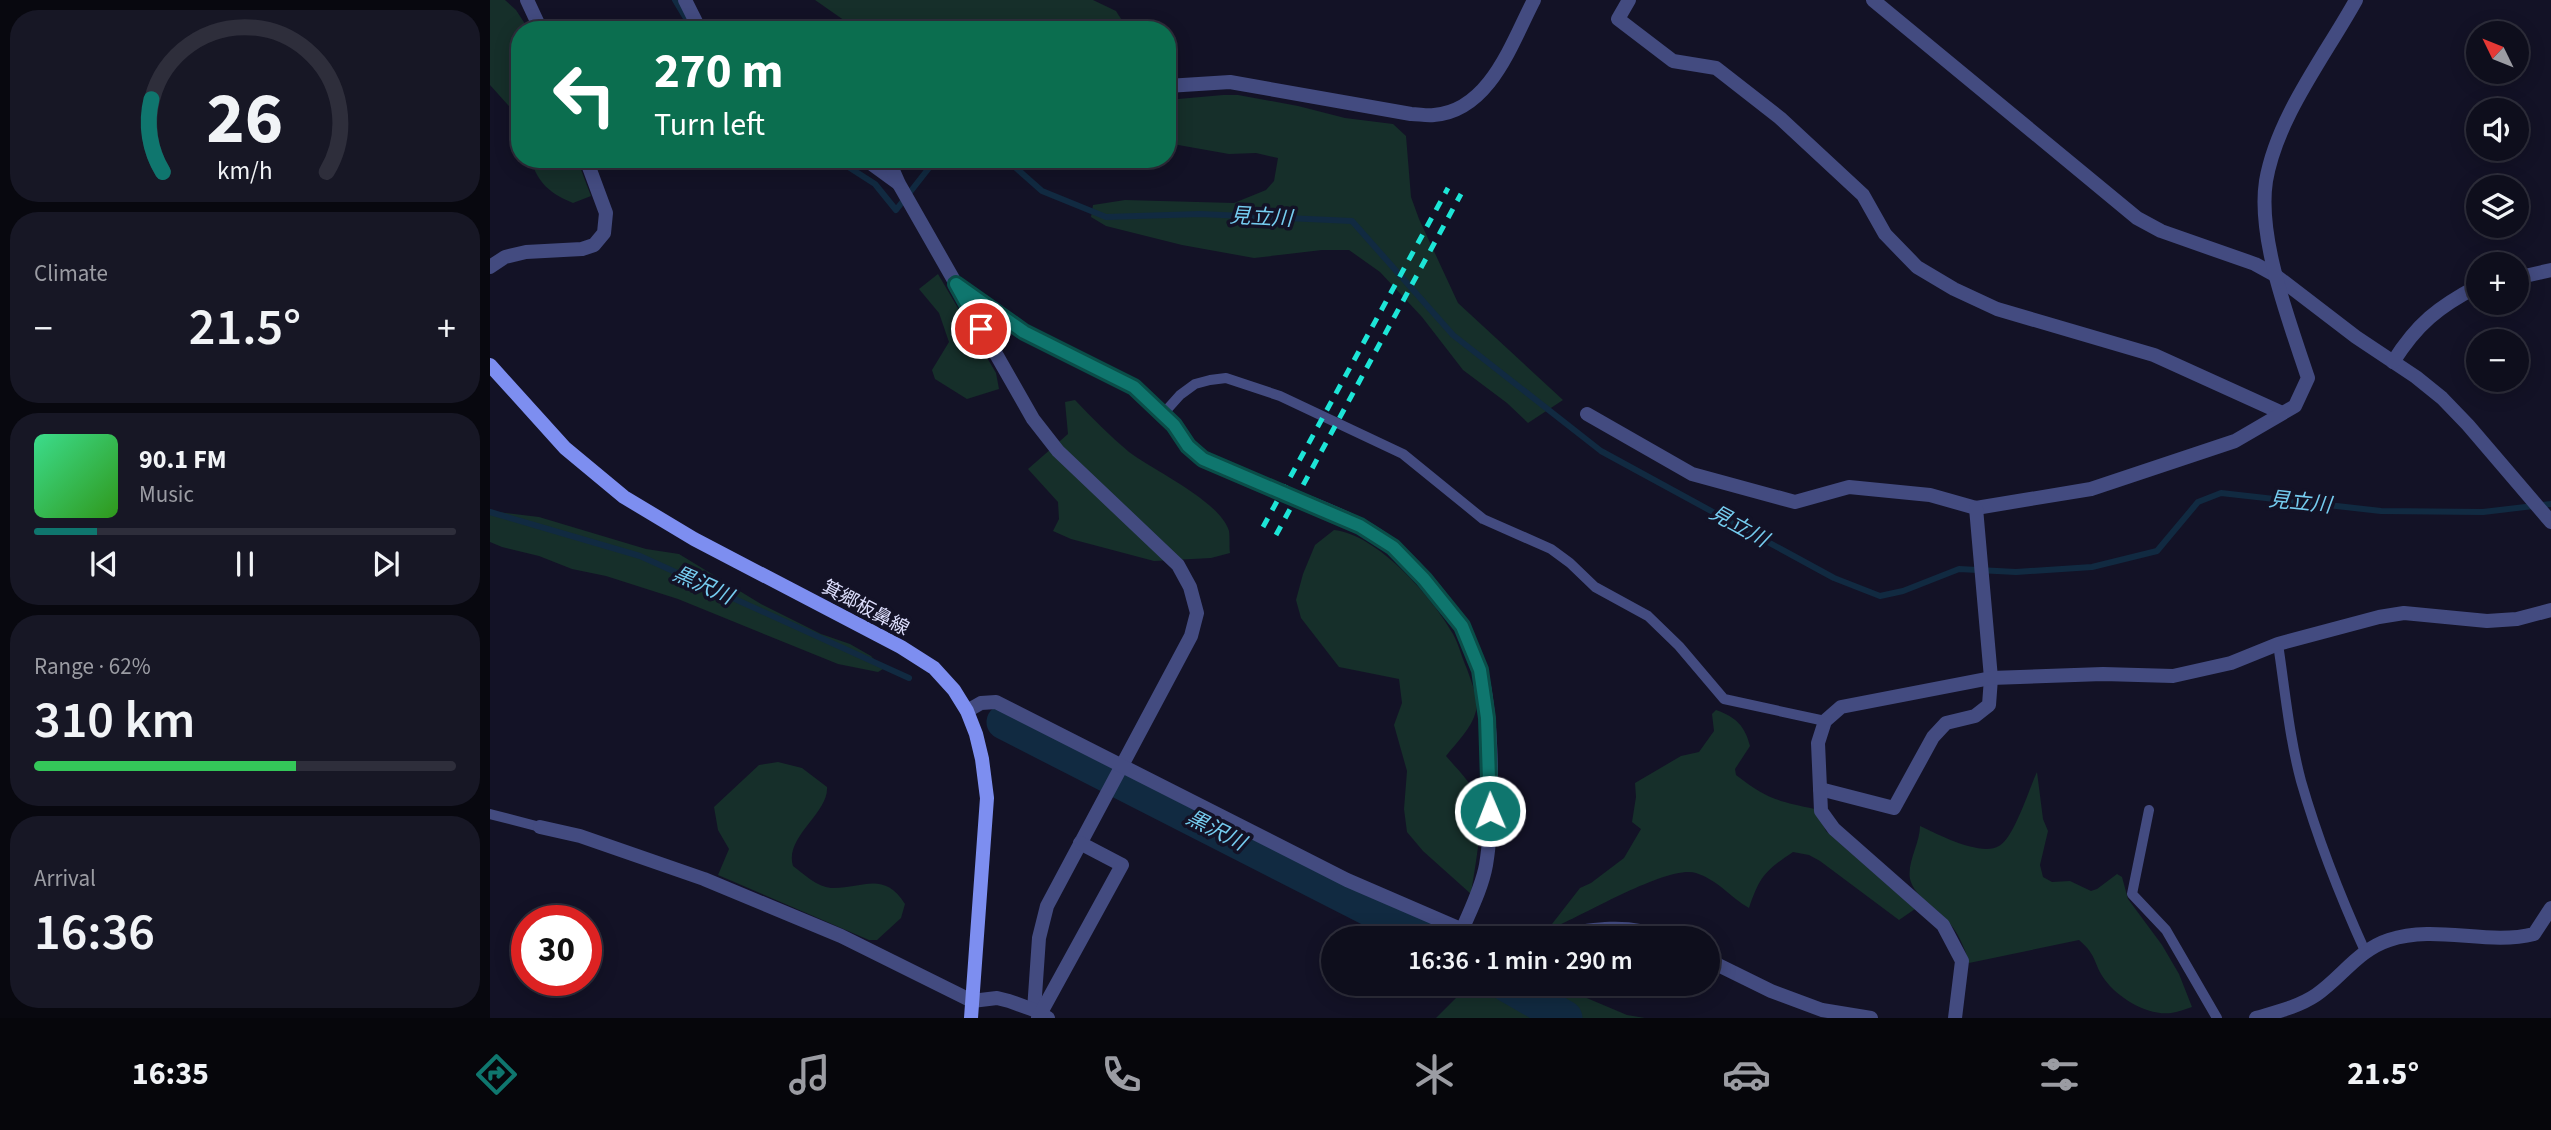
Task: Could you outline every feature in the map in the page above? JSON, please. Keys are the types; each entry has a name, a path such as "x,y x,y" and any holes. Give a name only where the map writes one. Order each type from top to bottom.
{"main road":[{"name":"箕郷板鼻線","path":"490,365 565,448 624,497 694,539 901,647 934,668 954,690 967,711 982,759 987,798 971,1018"}],"street":[{"path":"527,0 537,21"},
{"path":"685,0 696,21"},
{"path":"1176,85 1230,82 1411,114 1435,115 1456,108 1478,95 1489,83 1534,0"},
{"path":"1629,0 1618,19 1673,61 1716,68 1780,118 1863,195 1885,234 1917,267 1954,289 1997,309 2154,355 2282,413"},
{"path":"1873,0 2137,218 2161,231 2255,264 2275,275 2442,398 2547,517"},
{"path":"1587,414 1692,474 1795,502 1849,487 1930,495 1976,508 2091,489 2235,441 2295,406 2308,378 2275,275 2266,216 2266,182 2275,148 2288,117 2356,0"},
{"path":"490,267 505,257 526,252 582,249 594,245 604,233 606,213 589,168"},
{"path":"877,168 899,184"},
{"path":"892,168 1033,419 1058,451 1178,565 1190,587 1196,614 1191,636 1047,906 1041,925 1040,1015"},
{"path":"2529,275 2551,270"},
{"path":"956,284 1024,332 1134,387 1174,425 1188,446 1203,459 1360,526 1393,547 1424,579 1462,626 1480,670 1487,718 1490,811 1486,866 1464,926"},
{"path":"2393,362 2408,337 2430,315 2466,293"},
{"path":"1820,789 1894,808 1933,737 1946,723 1975,716 1989,705 1991,678 1976,508"},
{"path":"1955,1018 1962,961 1943,925 1834,829 1822,811 1818,743 1825,721 1841,707 1991,678 2103,674 2173,676 2231,663 2278,644 2403,613 2487,621 2517,619 2551,610"},
{"path":"967,711 981,703 996,702 1347,880 1453,926"},
{"path":"540,827 580,836 704,878 841,936 972,1001 997,998 1040,1015"},
{"path":"1040,1015 1122,865 1080,843"},
{"path":"2256,1018 2299,1005 2317,994 2365,951 2389,940 2418,933 2517,938 2534,934 2551,908"},
{"path":"1720,966 1771,991 1822,1010 1871,1018"}],"lane":[{"path":"1163,414 1180,395 1195,384 1210,380 1226,378 1280,396 1403,454 1483,519 1550,549 1570,563 1595,587 1648,616 1679,646 1724,699 1825,721"},
{"path":"2278,644 2291,736 2301,780 2334,882 2365,951"},
{"path":"2149,810 2132,894 2166,930 2217,1018"},
{"path":"490,814 540,827"}],"green space":[{"path":"490,0 505,0 523,21 511,21 511,108 490,85"},
{"path":"815,0 1093,0 1116,11 1122,21 845,21"},
{"path":"1238,95 1345,118 1393,124 1406,136 1411,197 1458,303 1563,400 1528,423 1507,403 1463,370 1422,317 1380,272 1349,250 1322,250 1254,258 1182,245 1106,226 1091,217 1093,205 1125,200 1234,203 1266,190 1274,181 1278,158 1256,153 1229,154 1176,145 1176,99"},
{"path":"534,168 580,168 591,196 573,203 546,187"},
{"path":"938,274 996,373 999,389 967,399 935,379 932,370 949,342 939,313 919,289"},
{"path":"1075,400 1129,452 1185,487 1213,509 1229,531 1230,553 1211,558 1154,561 1071,539 1053,531 1059,519 1058,502 1028,469 1068,434 1065,402"},
{"path":"490,511 539,517 646,549 679,554 761,604 821,634 850,644 871,656 883,669 878,672 838,664 678,599 502,547 490,542"},
{"path":"1334,530 1351,534 1368,543 1402,570 1444,619 1459,647 1477,706 1471,723 1446,756 1470,784 1479,804 1478,843 1471,894 1423,851 1407,832 1404,809 1407,771 1394,725 1402,703 1399,679 1339,667 1301,618 1296,600 1303,574 1315,545"},
{"path":"1716,710 1729,716 1739,723 1748,739 1750,746 1735,769 1736,775 1773,798 1815,809 1826,831 1915,909 1899,920 1820,861 1809,855 1793,852 1765,875 1749,908 1711,880 1696,873 1683,872 1647,883 1557,926 1552,924 1580,888 1624,858 1641,829 1632,822 1635,783 1681,756 1699,752 1714,731 1712,714"},
{"path":"778,762 802,768 827,787 826,797 795,845 793,866 811,880 826,887 880,884 889,887 905,904 901,918 877,940 869,940 718,875 729,849 718,830 714,807 759,765"},
{"path":"2037,772 2043,819 2048,831 2040,865 2043,877 2052,882 2070,881 2091,891 2117,874 2122,877 2128,899 2162,945 2179,974 2192,1007 2174,1013 2162,1013 2134,1004 2111,987 2092,955 2079,940 1969,963 1954,928 1912,885 1910,873 1920,826 1971,847 1991,849 1999,846 2016,824"},
{"path":"1458,996 1582,996 1627,1015 1645,1018 1436,1018"}],"waterway":[{"name":"見立川","path":"675,0 688,21"},
{"name":"見立川","path":"850,168 875,184 896,210 929,168"},
{"name":"見立川","path":"1016,168 1042,191 1106,217 1200,214 1352,221 1453,335 1601,451 1834,578 1880,596 1903,591 1959,569 2016,572 2092,567 2157,551 2198,502 2221,493 2381,511 2483,512 2551,504"},
{"name":"黒沢川","path":"490,512 640,556 909,678"},
{"name":"黒沢川","path":"1004,722 1404,926"},
{"name":"黒沢川","path":"1527,996 1565,1018"}],"railway":[{"path":"1263,527 1448,188"},
{"path":"1276,535 1461,194"}],"route":[{"path":"981,329 956,284 1024,332 1134,387 1174,425 1188,446 1203,459 1360,526 1393,547 1424,579 1462,626 1480,670 1489,746 1490,811"}]}
